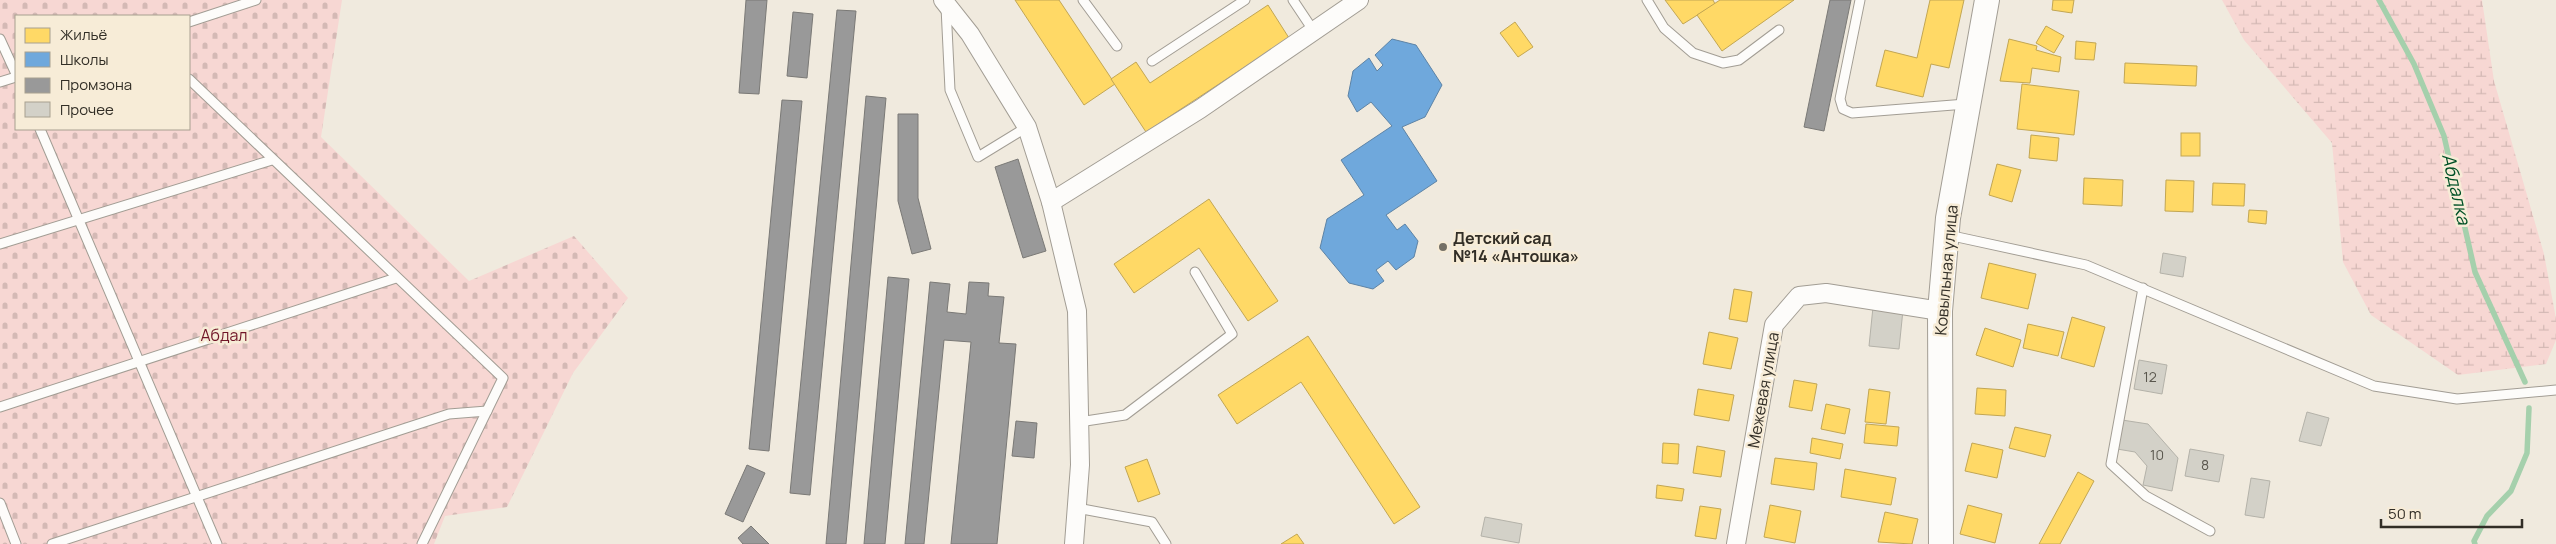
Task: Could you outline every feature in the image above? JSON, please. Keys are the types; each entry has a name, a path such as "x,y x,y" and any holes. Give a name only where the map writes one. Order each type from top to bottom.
{"street":[{"path":"1051,202 1200,109 1359,0"},
{"name":"Ковыльная улица","path":"1941,544 1940,311 1948,218 1987,0"},
{"path":"944,2 970,34 1027,126 1051,202 1077,311 1080,465 1074,544"},
{"name":"Межевая улица","path":"1736,544 1774,325 1799,296 1826,293 1940,311"}],"lane":[{"path":"190,22 256,0"},
{"path":"1083,0 1116,46"},
{"path":"1152,61 1245,0"},
{"path":"1293,0 1313,30"},
{"path":"1647,0 1664,28 1678,41 1693,53 1723,63 1740,60 1779,30"},
{"path":"1860,0 1840,99 1843,109 1852,113 1969,104"},
{"path":"944,2 950,90 978,157 1027,126"},
{"path":"0,39 15,73"},
{"path":"0,82 15,75"},
{"path":"190,79 272,160 503,378 422,544"},
{"path":"40,130 217,544"},
{"path":"0,244 272,160"},
{"path":"1948,235 2086,265 2374,386 2456,399 2556,390"},
{"path":"1079,422 1125,415 1232,334 1195,272"},
{"path":"0,407 396,278"},
{"path":"2144,288 2111,464 2146,496 2210,531"},
{"path":"52,544 449,414 487,411"},
{"path":"0,503 16,544"},
{"path":"1077,508 1152,522 1166,544"}],"green space":[{"name":"Абдал","path":"0,0 342,0 321,137 469,281 574,236 628,298 573,373 507,507 445,516 434,544 0,544"},
{"path":"2222,0 2482,0 2494,81 2544,254 2556,319 2556,340 2546,364 2458,375 2371,315 2343,262 2332,143 2244,40"}],"building: Жильё":[{"path":"1015,0 1059,0 1115,84 1084,105"},
{"path":"1665,0 1713,0 1715,4 1683,24"},
{"path":"1720,0 1794,0 1722,51 1697,15"},
{"path":"1930,0 1964,0 1949,68 1931,64 1923,97 1876,86 1885,50 1917,58"},
{"path":"2053,0 2074,0 2072,13 2052,10"},
{"path":"1268,5 1289,38 1146,132 1111,79 1136,62 1150,83"},
{"path":"1515,22 1533,47 1518,57 1500,33"},
{"path":"2046,26 2064,36 2054,53 2036,43"},
{"path":"2009,39 2037,46 2036,50 2061,57 2059,72 2032,68 2030,83 2000,81"},
{"path":"2076,41 2096,43 2094,60 2075,59"},
{"path":"2125,63 2197,66 2196,86 2124,83"},
{"path":"2022,84 2079,91 2074,135 2017,129"},
{"path":"2181,133 2200,133 2200,156 2181,156"},
{"path":"2031,135 2059,138 2057,161 2029,158"},
{"path":"1997,164 2021,170 2012,202 1989,195"},
{"path":"2084,178 2123,180 2122,206 2083,204"},
{"path":"2166,180 2194,181 2193,212 2165,211"},
{"path":"2213,183 2245,184 2244,206 2212,205"},
{"path":"1209,199 1278,301 1248,321 1199,248 1134,293 1114,264"},
{"path":"2249,210 2267,211 2266,224 2248,222"},
{"path":"1989,263 2036,274 2028,309 1981,298"},
{"path":"1734,289 1752,292 1747,322 1729,319"},
{"path":"2072,317 2105,327 2094,367 2061,358"},
{"path":"2028,324 2064,332 2058,356 2023,348"},
{"path":"1985,328 2021,340 2013,367 1976,355"},
{"path":"1709,332 1738,338 1731,369 1703,364"},
{"path":"1308,336 1420,507 1394,524 1301,382 1237,424 1218,395"},
{"path":"1794,380 1817,384 1812,411 1789,407"},
{"path":"1977,388 2006,390 2005,416 1975,414"},
{"path":"1698,389 1734,395 1729,421 1694,415"},
{"path":"1869,389 1890,392 1886,424 1865,422"},
{"path":"1826,404 1850,409 1845,434 1821,429"},
{"path":"1866,424 1899,427 1897,446 1864,443"},
{"path":"2015,427 2051,435 2045,457 2009,448"},
{"path":"1812,438 1843,444 1840,459 1810,453"},
{"path":"1663,443 1679,444 1678,464 1662,463"},
{"path":"1972,443 2003,450 1997,478 1965,471"},
{"path":"1697,446 1725,451 1721,477 1693,473"},
{"path":"1775,458 1817,463 1814,490 1771,484"},
{"path":"1147,459 1160,494 1138,502 1125,467"},
{"path":"1845,469 1896,478 1891,505 1841,497"},
{"path":"2078,472 2094,481 2060,544 2039,544"},
{"path":"1657,485 1684,489 1682,501 1656,498"},
{"path":"1770,505 1801,511 1795,543 1764,537"},
{"path":"1968,505 2002,514 1995,543 1960,534"},
{"path":"1700,506 1721,509 1716,539 1695,536"},
{"path":"1885,512 1918,519 1912,544 1878,542"},
{"path":"1297,534 1304,544 1281,544"}],"building: Школы":[{"path":"1392,39 1416,45 1442,85 1425,117 1402,127 1437,181 1386,215 1397,230 1405,224 1418,241 1414,257 1396,270 1388,261 1376,270 1384,281 1373,289 1349,283 1320,248 1327,219 1364,195 1341,160 1392,126 1371,102 1357,112 1348,96 1353,71 1369,58 1377,71 1383,65 1375,55"}],"building: Промзона":[{"path":"746,0 767,0 759,94 739,93"},
{"path":"1830,0 1851,0 1824,131 1804,127"},
{"path":"837,10 856,11 810,495 790,493"},
{"path":"793,12 813,14 807,78 787,76"},
{"path":"866,96 886,98 846,544 826,544"},
{"path":"782,100 802,101 769,451 749,449"},
{"path":"898,114 918,114 918,198 931,249 912,254 898,201"},
{"path":"1018,159 1046,251 1023,258 995,167"},
{"path":"888,277 909,279 885,544 864,544"},
{"path":"930,282 950,284 947,312 966,314 969,282 989,283 988,296 1004,297 999,343 1016,344 997,544 951,544 971,342 944,340 924,544 905,544"},
{"path":"1016,421 1037,423 1034,458 1012,456"},
{"path":"747,465 765,473 743,522 725,514"},
{"path":"751,526 769,544 743,544 738,538"}],"building: Прочее":[{"path":"2163,253 2186,257 2183,277 2160,273"},
{"path":"1873,307 1903,310 1899,349 1869,346"},
{"path":"2139,360 2167,365 2162,394 2134,389"},
{"path":"2307,412 2329,418 2321,446 2299,441"},
{"path":"2122,420 2148,424 2178,458 2172,491 2143,485 2147,466 2135,452 2117,449"},
{"path":"2190,449 2224,455 2219,482 2185,476"},
{"path":"2251,478 2270,481 2264,518 2245,515"},
{"path":"1485,517 1522,524 1519,543 1481,536"}],"waterway":[{"name":"Абдалка","path":"2379,0 2414,64 2444,136 2475,272 2525,382"},
{"name":"Абдалка","path":"2475,544 2474,541 2487,516 2511,491 2527,453 2529,408"}],"place":[{"name":"Детский сад №14 «Антошка»","path":"1443,247"}]}
